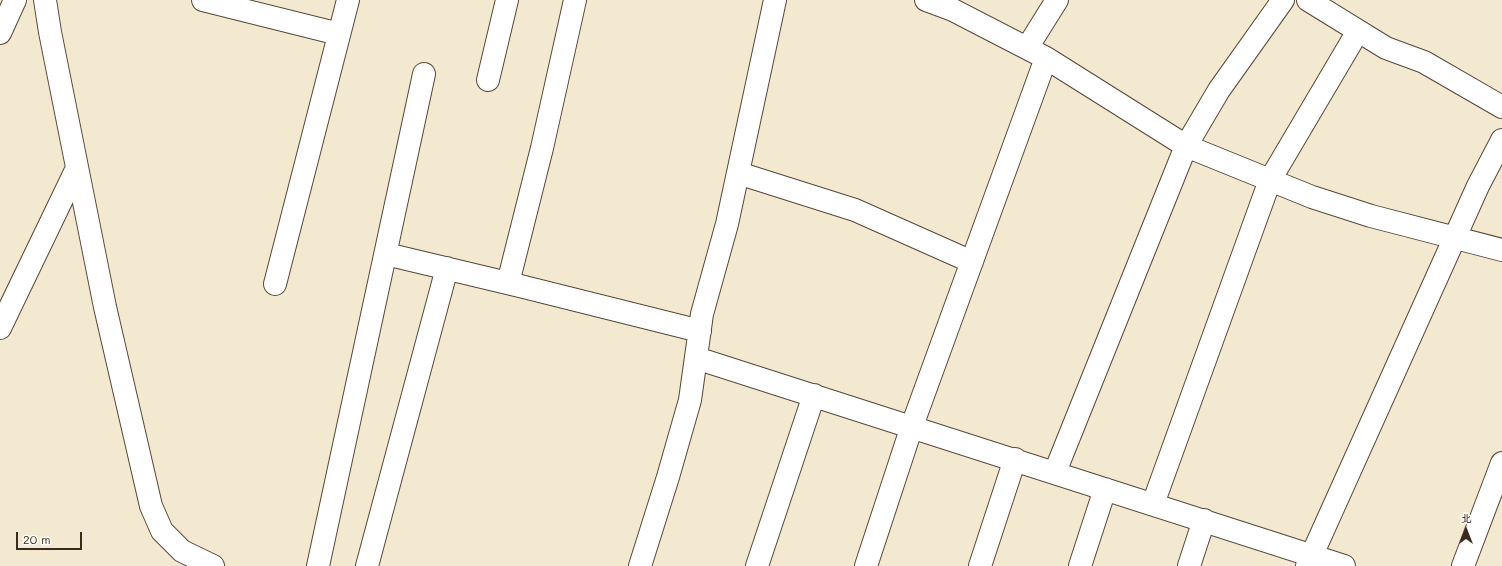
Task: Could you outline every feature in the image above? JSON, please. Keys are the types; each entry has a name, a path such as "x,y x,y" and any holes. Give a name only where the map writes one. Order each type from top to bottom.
{"street":[{"path":"0,33 15,0"},
{"path":"45,0 106,314 151,506 162,531 182,551 213,566"},
{"path":"203,0 339,34"},
{"path":"276,284 348,0"},
{"path":"488,80 507,0"},
{"path":"508,283 542,148 575,0"},
{"path":"640,566 690,400 702,314 727,224 775,0"},
{"path":"926,0 953,10 1046,58 1186,146 1312,197 1371,216 1502,250"},
{"path":"1027,48 1057,0"},
{"path":"1055,472 1186,146 1219,90 1283,0"},
{"path":"1308,0 1386,48 1424,62 1502,107"},
{"path":"1153,504 1270,180 1358,31"},
{"path":"866,566 912,426 1046,58"},
{"path":"318,566 424,74"},
{"path":"1309,560 1456,238 1478,186 1502,140"},
{"path":"0,328 77,168"},
{"path":"738,173 855,210 972,262"},
{"path":"386,254 700,331"},
{"path":"367,566 447,268"},
{"path":"696,358 1204,520 1309,560 1344,566"},
{"path":"629,566 682,395 696,358"},
{"path":"757,566 814,395"},
{"path":"980,566 1015,459"},
{"path":"1463,566 1502,463"},
{"path":"1080,566 1106,488"},
{"path":"1189,566 1204,520"}]}
